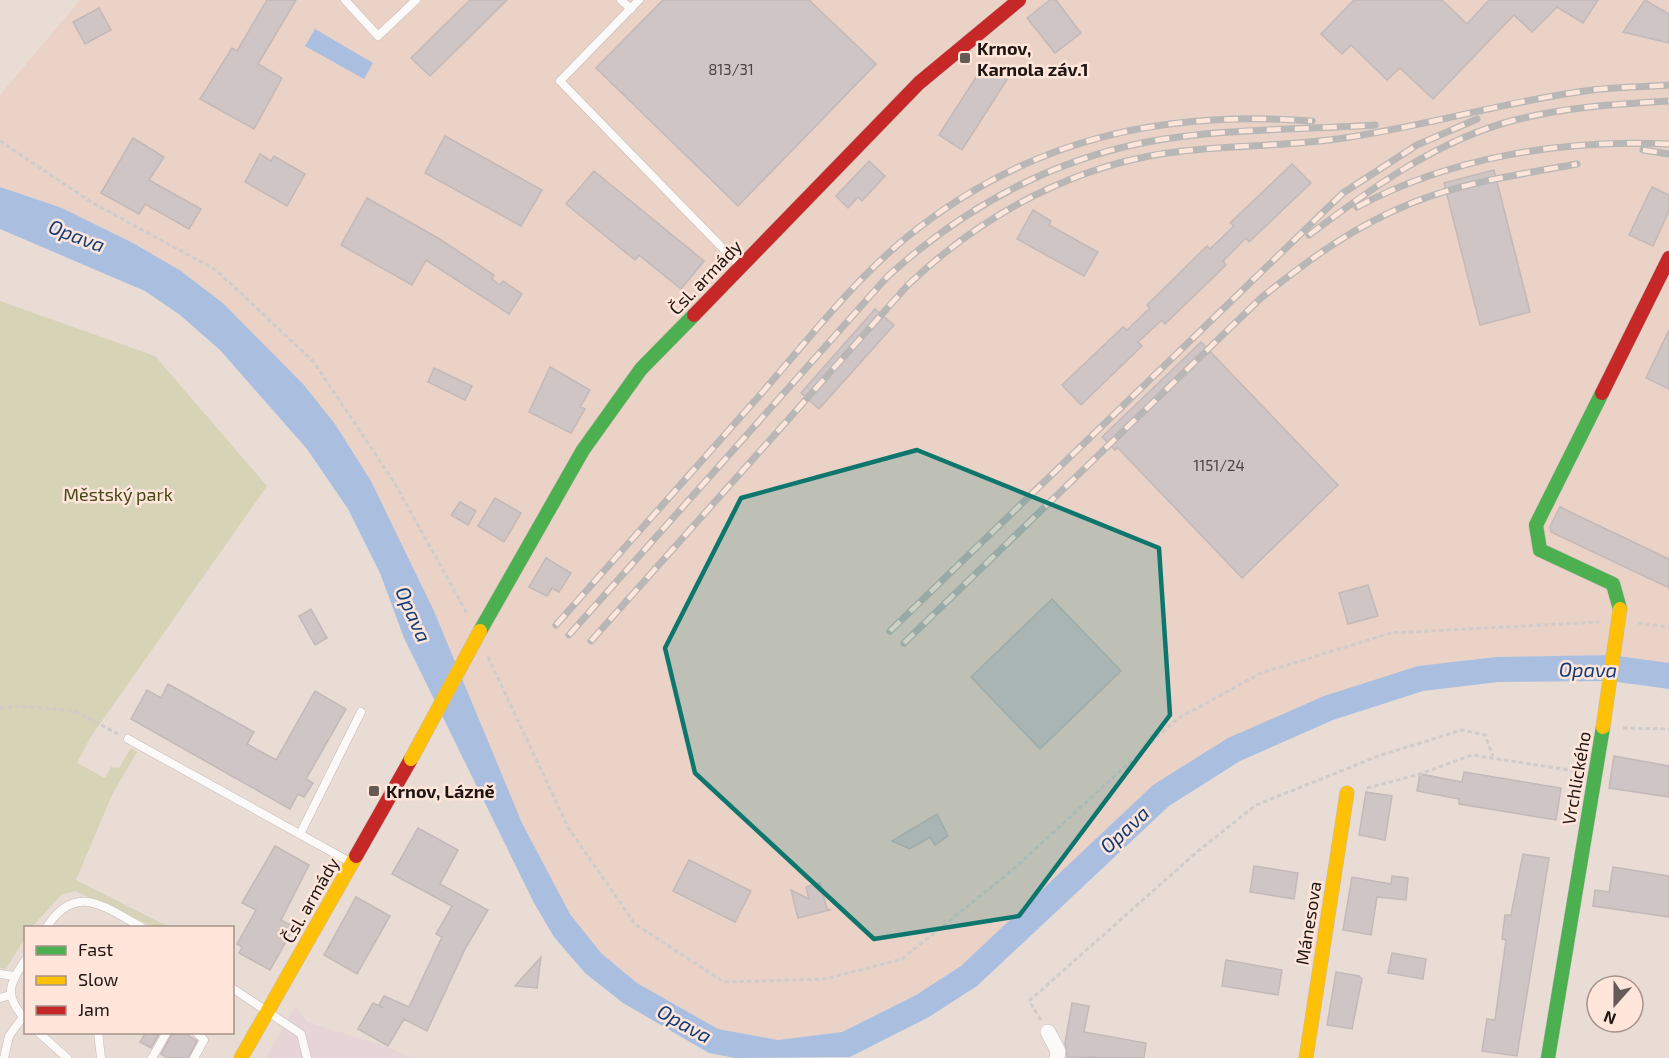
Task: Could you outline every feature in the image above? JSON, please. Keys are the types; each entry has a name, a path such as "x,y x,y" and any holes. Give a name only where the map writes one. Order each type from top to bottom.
{"main road":[{"name":"Čsl. armády","path":"241,1058 583,450 641,369 919,83 958,48 1019,0"},
{"name":"Vrchlického","path":"1548,1058 1603,727 1620,609 1613,584 1540,550 1536,525 1669,258"},
{"name":"Mánesova","path":"1306,1058 1347,793"}],"street":[{"path":"1048,1032 1058,1052 1057,1058"}],"lane":[{"path":"345,0 378,36 416,0"},
{"path":"621,0 631,9"},
{"path":"639,0 560,81 741,267"},
{"path":"300,834 361,712"},
{"path":"128,739 352,862"},
{"path":"47,926 62,906 81,901 103,906 141,926"},
{"path":"4,1058 9,1036 24,1019 13,1004 10,995 14,976 24,961"},
{"path":"0,974 14,976"},
{"path":"234,989 301,1034 307,1058"},
{"path":"0,998 10,995"},
{"path":"40,1034 67,1058"},
{"path":"98,1034 101,1058"},
{"path":"152,1058 166,1034"},
{"path":"194,1058 204,1040 198,1034"}],"path":[{"path":"0,141 91,202 216,270 313,361 394,482 468,616"},
{"path":"483,648 569,829 635,924 724,982 825,979 902,959 1010,872 1177,719 1261,673 1391,633 1604,622"},
{"path":"1633,623 1669,627"},
{"path":"0,708 20,706 75,711 128,739"},
{"path":"1603,727 1669,729"},
{"path":"1048,1032 1029,1001 1198,851 1256,805 1381,754 1462,730 1485,735 1493,756"},
{"path":"1347,793 1420,774 1472,755 1493,756 1595,774"}],"highlighted area":[{"path":"917,450 1159,548 1170,715 1019,916 874,939 695,773 665,648 741,498"}],"shaded area":[{"path":"80,0 1669,0 1669,663 1611,655 1496,657 1418,666 1228,738 961,966 916,995 842,1032 778,1040 718,1029 637,983 601,953 570,914 522,823 434,611 371,481 335,424 304,385 224,304 181,271 133,243 62,208 0,187 0,95"},
{"path":"296,1006 307,1022 388,1047 411,1058 266,1058"}],"green space":[{"name":"Městský park","path":"0,301 155,356 267,486 90,738 77,763 105,778 111,767 119,768 131,748 137,752 112,795 76,880 167,926 152,926 75,891 61,895 33,926 24,926 24,940 6,969 0,968"}],"water":[{"path":"315,29 373,63 364,79 305,46"},
{"name":"Opava","path":"0,187 62,208 133,243 181,271 224,304 304,385 335,424 371,481 434,611 522,823 570,914 601,953 637,983 718,1029 778,1040 842,1032 916,995 961,966 1153,785 1228,738 1324,696 1418,666 1496,657 1611,655 1669,663 1669,689 1610,681 1498,682 1423,691 1333,720 1240,761 1169,806 977,986 929,1017 850,1057 735,1058 709,1053 623,1003 585,973 554,937 534,903 404,638 380,573 348,509 307,449 220,350 180,315 145,291 0,229"}],"building":[{"path":"267,0 296,0 258,64 282,78 254,129 200,99 232,48 237,51"},
{"path":"470,0 507,0 430,76 411,58"},
{"path":"663,0 809,0 876,64 738,206 596,68"},
{"path":"1050,0 1056,0 1081,33 1055,53 1027,18"},
{"path":"1354,0 1442,0 1467,24 1489,0 1598,0 1583,23 1557,7 1532,32 1514,15 1433,99 1400,68 1387,80 1351,45 1342,54 1321,34"},
{"path":"1645,0 1669,14 1669,43 1623,32"},
{"path":"99,8 111,30 85,44 73,22"},
{"path":"985,63 1008,78 962,150 939,135"},
{"path":"445,136 542,190 521,226 425,173"},
{"path":"133,138 164,157 149,180 201,209 189,229 145,204 139,214 101,193"},
{"path":"260,154 271,161 274,156 305,174 287,206 245,182"},
{"path":"869,161 885,176 862,201 858,197 848,208 836,196"},
{"path":"1292,164 1311,183 1249,242 1246,238 1223,261 1226,265 1165,324 1162,320 1138,342 1142,346 1081,405 1062,385 1123,327 1127,330 1150,308 1147,305 1207,246 1210,249 1234,226 1230,223"},
{"path":"1494,170 1530,312 1480,325 1444,183"},
{"path":"594,171 704,261 681,289 639,255 635,260 566,204"},
{"path":"1652,187 1669,195 1669,211 1653,246 1629,235"},
{"path":"367,198 438,238 494,275 492,279 500,285 503,281 522,294 509,314 426,260 412,285 341,245"},
{"path":"1033,210 1051,221 1049,225 1098,252 1084,276 1017,239"},
{"path":"875,309 894,325 819,409 801,393"},
{"path":"1669,330 1669,389 1646,378"},
{"path":"1201,342 1338,485 1242,578 1117,447 1115,450 1102,437"},
{"path":"550,367 590,390 580,407 585,409 571,433 529,412"},
{"path":"434,368 472,386 465,400 428,382"},
{"path":"495,498 521,513 504,542 478,526"},
{"path":"460,502 476,511 468,525 451,515"},
{"path":"1560,507 1669,559 1669,588 1551,532 1550,527"},
{"path":"546,558 571,573 559,592 552,588 547,596 529,587"},
{"path":"1368,585 1378,616 1348,624 1339,593"},
{"path":"1052,599 1121,671 1040,749 971,677"},
{"path":"311,609 327,638 315,645 299,616"},
{"path":"168,684 254,732 247,744 276,760 315,691 346,709 306,779 313,783 304,797 298,794 290,809 131,719 147,690 161,698"},
{"path":"1614,756 1669,766 1669,797 1609,788"},
{"path":"1464,772 1561,788 1556,820 1459,804 1459,799 1417,791 1420,774 1462,782"},
{"path":"1366,792 1392,796 1385,840 1359,835"},
{"path":"937,814 948,836 935,845 930,837 910,849 892,841"},
{"path":"418,828 458,850 440,884 488,910 465,949 427,1031 404,1019 388,1046 358,1029 373,1003 384,1008 379,1005 384,996 409,1007 442,937 436,934 452,906 392,874"},
{"path":"275,846 309,865 281,920 294,927 270,970 239,953 242,947 237,944 256,910 242,903"},
{"path":"1523,854 1549,858 1517,1056 1482,1051 1487,1019 1495,1020 1506,940 1502,939 1505,915 1511,915"},
{"path":"689,860 751,891 735,922 673,891"},
{"path":"1254,866 1298,873 1294,899 1250,892"},
{"path":"1613,867 1669,876 1669,917 1593,906 1595,890 1609,892"},
{"path":"1392,876 1408,878 1406,900 1377,897 1371,935 1343,930 1352,877 1391,884"},
{"path":"820,883 827,909 830,910 798,918 791,890 809,899 806,887"},
{"path":"356,897 390,916 357,974 324,955"},
{"path":"1392,953 1426,959 1423,979 1388,973"},
{"path":"541,957 537,988 515,986"},
{"path":"1226,960 1282,970 1278,995 1222,986"},
{"path":"1336,972 1359,976 1362,979 1352,1029 1327,1025"},
{"path":"1072,1003 1089,1006 1084,1032 1146,1043 1144,1058 1067,1057 1065,1043"},
{"path":"145,1034 159,1034 151,1048 140,1042"},
{"path":"172,1034 186,1034 197,1041 188,1058 167,1058 161,1054"}],"railway":[{"path":"591,641 907,286 967,236 1034,196 1070,180 1144,157 1202,149 1337,139 1560,95 1601,89 1669,85"},
{"path":"1309,235 1406,167 1486,129 1515,120 1572,109 1669,101"},
{"path":"556,625 867,273 907,237 953,203 1000,176 1049,154 1098,138 1149,127 1202,121 1256,119 1312,121"},
{"path":"890,631 1343,193 1417,145 1477,119"},
{"path":"569,635 887,277 916,252 976,209 1041,175 1110,150 1147,142 1204,134 1375,125"},
{"path":"1357,207 1430,175 1508,155 1589,145 1669,144"},
{"path":"1643,150 1669,154"},
{"path":"904,643 1261,298 1315,257 1371,222 1412,203 1452,189 1493,179 1577,164"}],"traffic: fast":[{"path":"480,631 583,450 641,369 694,315"},
{"path":"1602,393 1536,525 1540,550 1613,584 1620,609"},
{"path":"1548,1058 1603,727"}],"traffic: slow":[{"path":"1603,727 1620,609"},
{"path":"411,759 480,631"},
{"path":"1306,1058 1347,793"},
{"path":"241,1058 356,856"}],"traffic: jam":[{"path":"694,315 919,83 1019,0"},
{"path":"1602,393 1669,258"},
{"path":"356,856 411,759"}],"place":[{"name":"Krnov, Karnola záv.1","path":"965,58"},
{"name":"Krnov, Lázně","path":"374,791"}]}
